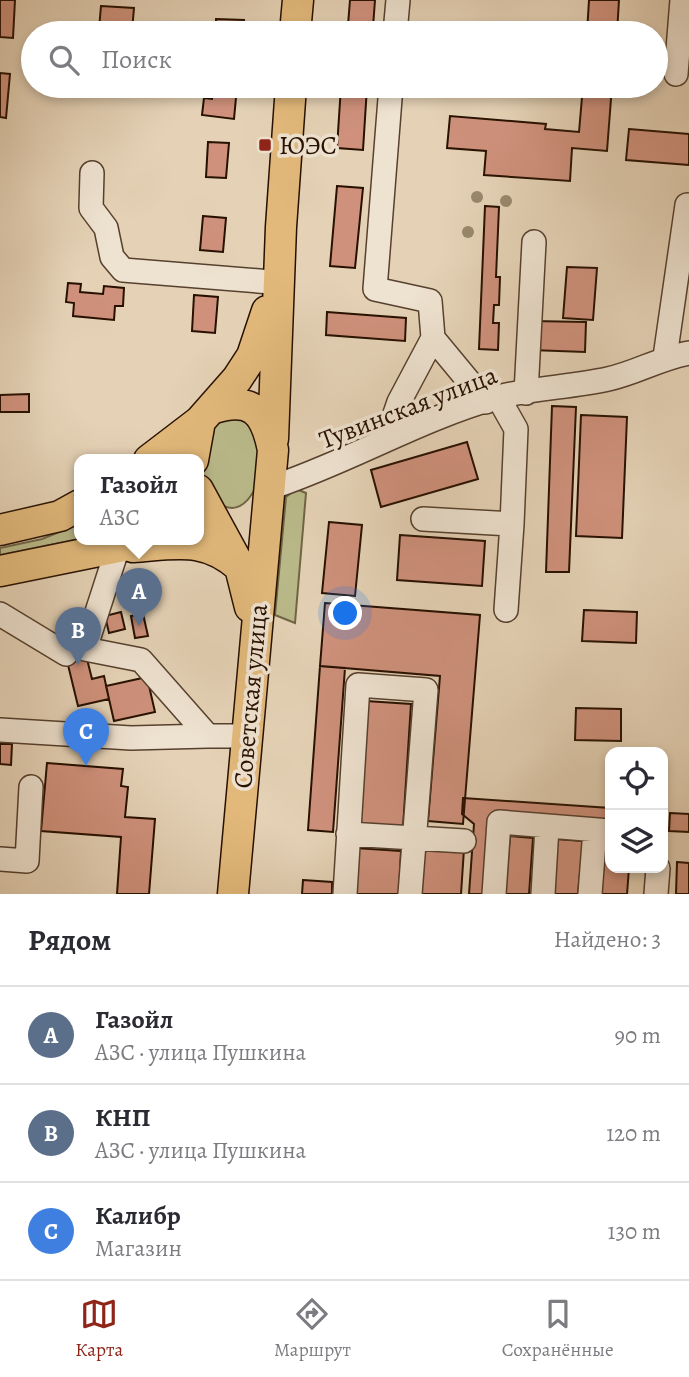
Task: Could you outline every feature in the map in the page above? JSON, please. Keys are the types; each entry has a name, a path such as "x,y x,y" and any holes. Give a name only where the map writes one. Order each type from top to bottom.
{"main road":[{"path":"296,21 298,0"},
{"path":"273,450 281,227 290,98"},
{"path":"195,454 205,415 252,356 261,335 281,227"},
{"path":"156,454 205,415 231,402 247,405 257,412 268,427 273,450"},
{"name":"Советская улица","path":"233,894 273,450"},
{"path":"210,529 242,522 256,513 269,493"},
{"path":"0,530 60,516 74,508"},
{"path":"204,510 210,529 240,566 251,618 252,673"},
{"path":"0,571 128,545"},
{"path":"118,547 156,545"},
{"path":"201,545 223,552 240,566"}],"street":[{"path":"396,21 398,0"},
{"path":"676,74 682,0"},
{"path":"386,440 399,402 433,338 430,301 376,289 390,98"},
{"path":"92,173 91,208 106,228 112,257 124,270 271,282"},
{"path":"665,357 680,312 687,205"},
{"path":"526,393 534,242"},
{"path":"433,338 516,429 506,610"},
{"name":"Тувинская улица","path":"269,493 323,471 386,440 492,400 611,379 665,357 689,353"},
{"path":"424,519 512,524"},
{"path":"75,651 118,547"},
{"path":"0,614 75,651 141,660 208,736"},
{"path":"345,894 358,685 426,690 410,894"},
{"path":"0,730 131,738 246,736"},
{"path":"0,859 27,861 31,787"},
{"path":"494,894 499,822 603,830 590,894"},
{"path":"543,894 547,827"},
{"path":"348,834 464,841"},
{"path":"656,894 658,873"}],"green space":[{"path":"232,415 249,423 259,445 261,462 255,490 238,507 228,507 218,501 204,479 203,454 213,425"},
{"path":"296,489 306,493 295,623 275,615 286,497"},
{"path":"74,526 74,540 0,555 0,548 42,539"}],"building":[{"path":"0,0 15,0 13,38 0,37"},
{"path":"350,0 375,0 373,21 348,21"},
{"path":"589,0 619,0 618,21 588,21"},
{"path":"101,6 134,8 133,21 100,21"},
{"path":"216,19 244,20 244,21"},
{"path":"0,73 10,74 6,118 0,117"},
{"path":"204,98 236,98 234,119 202,115"},
{"path":"340,98 366,98 363,150 337,148"},
{"path":"582,98 611,98 607,151 572,148 570,181 484,175 486,151 447,148 450,116 546,124 545,129 579,132"},
{"path":"629,129 689,134 689,165 626,160"},
{"path":"208,142 229,143 226,178 206,177"},
{"path":"337,186 363,188 355,268 330,266"},
{"path":"485,206 499,207 496,277 500,277 499,305 494,305 493,323 499,323 498,350 479,349"},
{"path":"203,216 226,218 223,252 200,250"},
{"path":"567,267 597,268 593,320 563,318"},
{"path":"68,283 81,284 80,292 103,294 104,286 124,288 123,306 115,306 114,320 73,316 74,303 66,302"},
{"path":"194,295 218,297 215,333 192,331"},
{"path":"327,312 406,318 405,341 326,335"},
{"path":"532,321 586,322 585,352 531,350"},
{"path":"29,394 29,412 0,412 0,395"},
{"path":"552,406 576,407 569,572 546,572"},
{"path":"581,415 627,417 622,538 576,536"},
{"path":"467,442 478,479 381,507 371,470"},
{"path":"329,522 362,525 355,596 322,593"},
{"path":"400,535 485,541 482,586 397,580"},
{"path":"325,603 480,615 463,824 428,821 440,676 320,666"},
{"path":"584,610 637,612 636,643 582,641"},
{"path":"121,612 125,629 109,633 105,616"},
{"path":"143,614 148,636 135,638 131,616"},
{"path":"80,631 92,679 104,676 109,699 78,706 61,636"},
{"path":"320,666 345,668 333,832 308,830"},
{"path":"147,677 155,712 114,721 106,686"},
{"path":"366,701 411,704 403,828 358,825"},
{"path":"576,708 621,709 621,741 575,740"},
{"path":"0,744 12,744 11,765 0,764"},
{"path":"47,763 123,769 121,786 128,787 125,817 155,819 149,894 117,894 121,837 41,831"},
{"path":"463,798 605,808 605,822 490,815 483,894 469,894 474,824 462,814"},
{"path":"670,813 689,814 689,832 669,831"},
{"path":"510,836 533,838 529,894 505,894"},
{"path":"556,839 583,841 578,894 552,894"},
{"path":"605,843 605,873 629,873 627,894 601,894"},
{"path":"421,846 464,849 461,894 418,894"},
{"path":"355,848 401,851 399,894 352,894"},
{"path":"677,862 689,863 689,894 676,894"},
{"path":"303,880 332,882 332,894 302,894"}],"place":[{"name":"ЮЭС","path":"265,145"},
{"name":"Газойл","path":"139,626"},
{"name":"КНП","path":"78,665"},
{"name":"Калибр","path":"86,766"}]}
